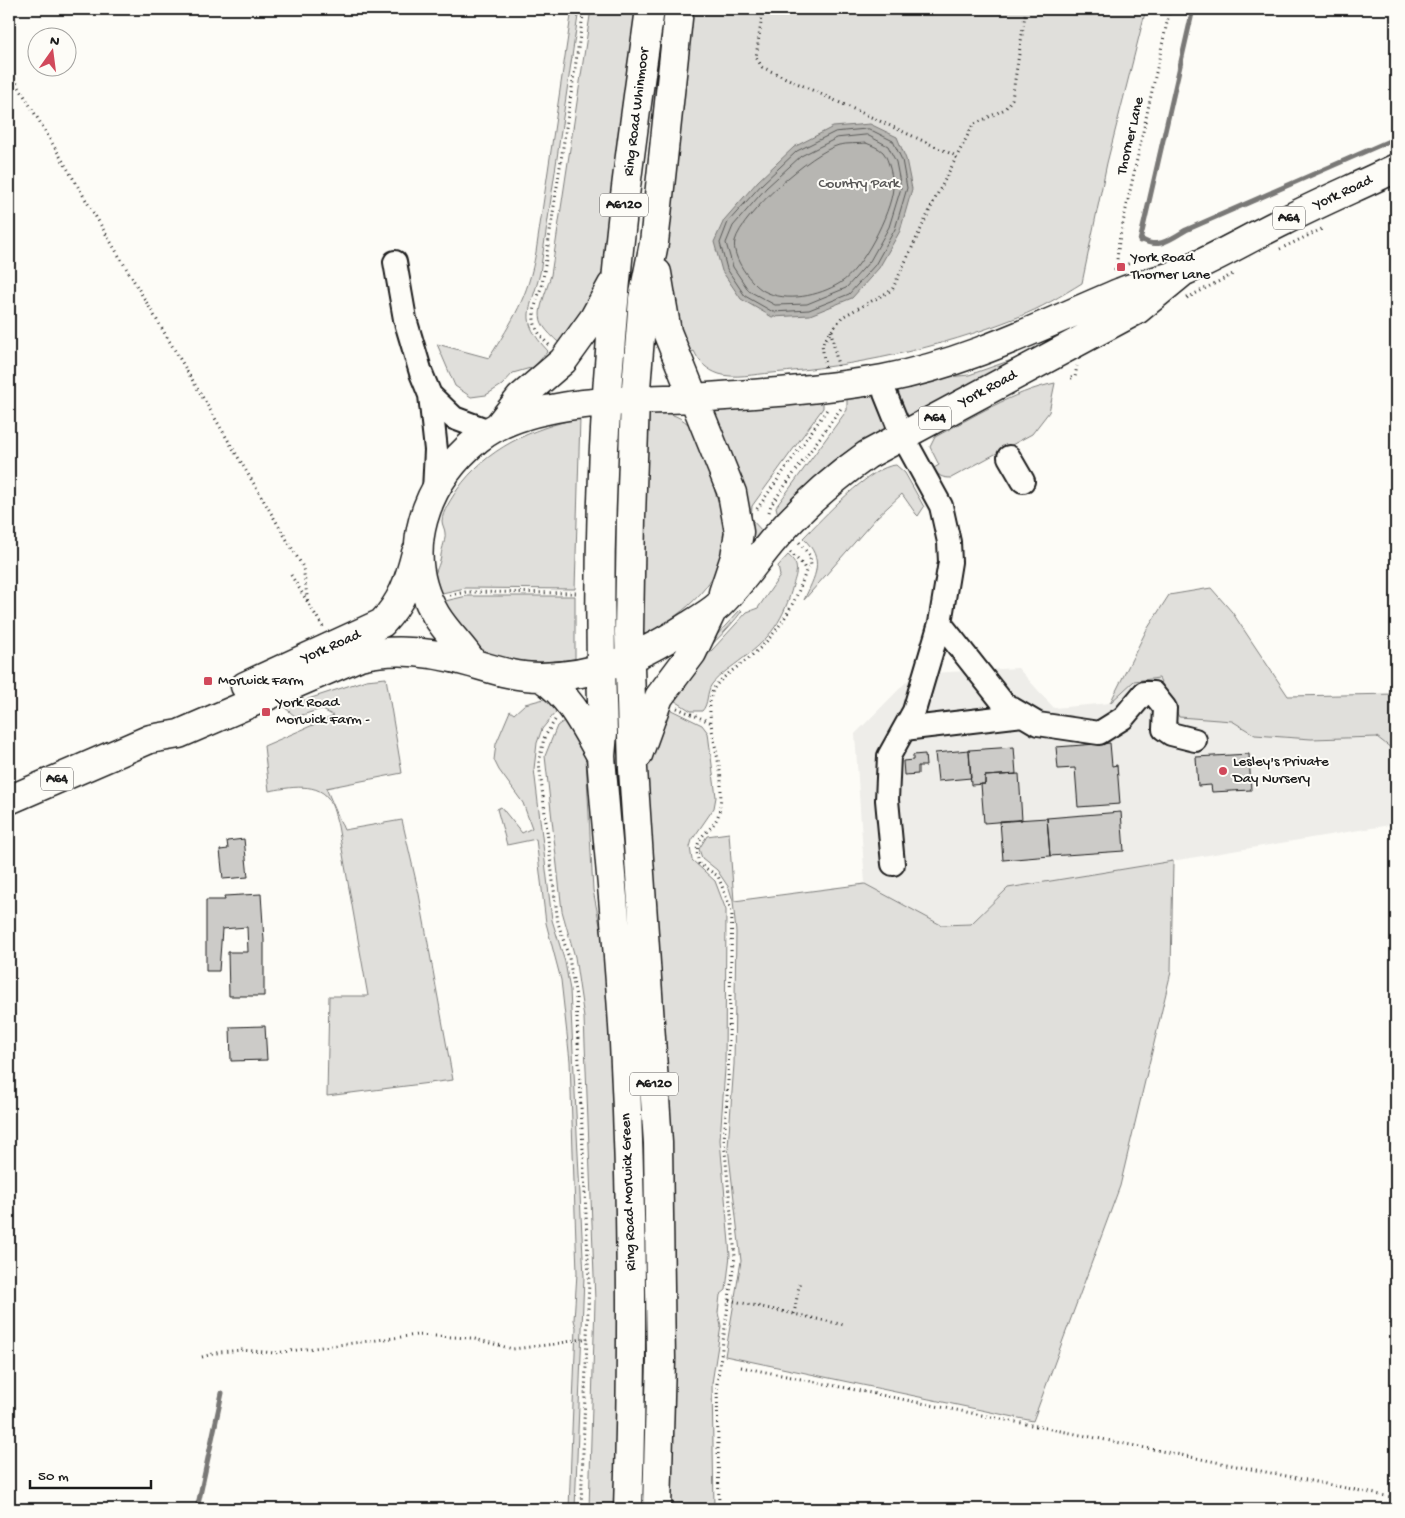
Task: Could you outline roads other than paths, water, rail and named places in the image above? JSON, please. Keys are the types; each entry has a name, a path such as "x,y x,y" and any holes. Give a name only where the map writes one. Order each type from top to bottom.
{"highway":[{"name":"Ring Road Whinmoor","path":"607,402 617,274 650,9"},
{"name":"Ring Road Whinmoor","path":"635,400 643,299 654,242 680,9"},
{"name":"York Road","path":"494,428 547,411 607,402 694,398 834,386 885,378 942,365 1000,345 1124,290 1184,272 1288,219 1396,168"},
{"name":"Ring Road Whinmoor","path":"654,242 658,290 667,332 728,482 739,532 731,572 716,607"},
{"name":"York Road","path":"9,800 150,739 179,734 360,656 374,653 413,651 473,664 508,675 541,677 602,670 630,660 654,648 716,607 779,533 841,473 867,455 902,435 1137,310 1184,272"},
{"name":"Ring Road Whinmoor","path":"418,544 422,520 434,491 456,461 494,428 520,398 550,374 579,340 594,318 617,274"},
{"name":"A6120","path":"630,660 631,517 635,400"},
{"name":"A6120","path":"602,670 602,552 607,402"},
{"name":"York Road","path":"150,739 172,721 382,622 394,610 408,586 418,544"},
{"path":"418,544 420,571 434,612 447,631 464,649 473,664"},
{"name":"Ring Road Morwick Green","path":"633,769 659,697 692,653 716,607"},
{"name":"Ring Road Morwick Green","path":"630,660 633,769 658,1143 661,1360 657,1509"},
{"name":"Ring Road Morwick Green","path":"602,670 601,756 624,1052 631,1236 631,1418 628,1509"},
{"name":"Ring Road Morwick Green","path":"541,677 557,688 573,706 601,756"}],"street":[{"path":"395,262 405,320 430,395 436,450 434,491"},
{"path":"885,378 885,393 902,435 941,506 949,542 950,562 940,623 914,711 889,756 887,800 893,864"},
{"path":"430,395 454,418 494,428"},
{"path":"1009,457 1023,481"},
{"path":"940,623 1004,704 1038,724 1099,733 1123,718 1144,692 1153,692 1165,708 1164,729 1171,734 1195,740"},
{"path":"904,729 1023,715"}],"water":[{"path":"870,124 897,137 906,159 912,189 900,231 879,268 852,298 810,315 772,317 741,299 722,271 714,242 724,220 758,181 794,147 833,127"}],"waterway":[{"path":"1140,241 1193,9"},
{"path":"1141,239 1153,243 1164,242 1186,230 1396,138"},
{"path":"197,1509 222,1393"}],"place":[{"name":"York Road Thorner Lane","path":"1121,267"},
{"name":"Morwick Farm","path":"208,681"},
{"name":"York Road Morwick Farm -","path":"266,712"},
{"name":"Lesley's Private Day Nursery","path":"1223,771"}],"park label":[{"name":"Country Park","path":"859,184"}]}
